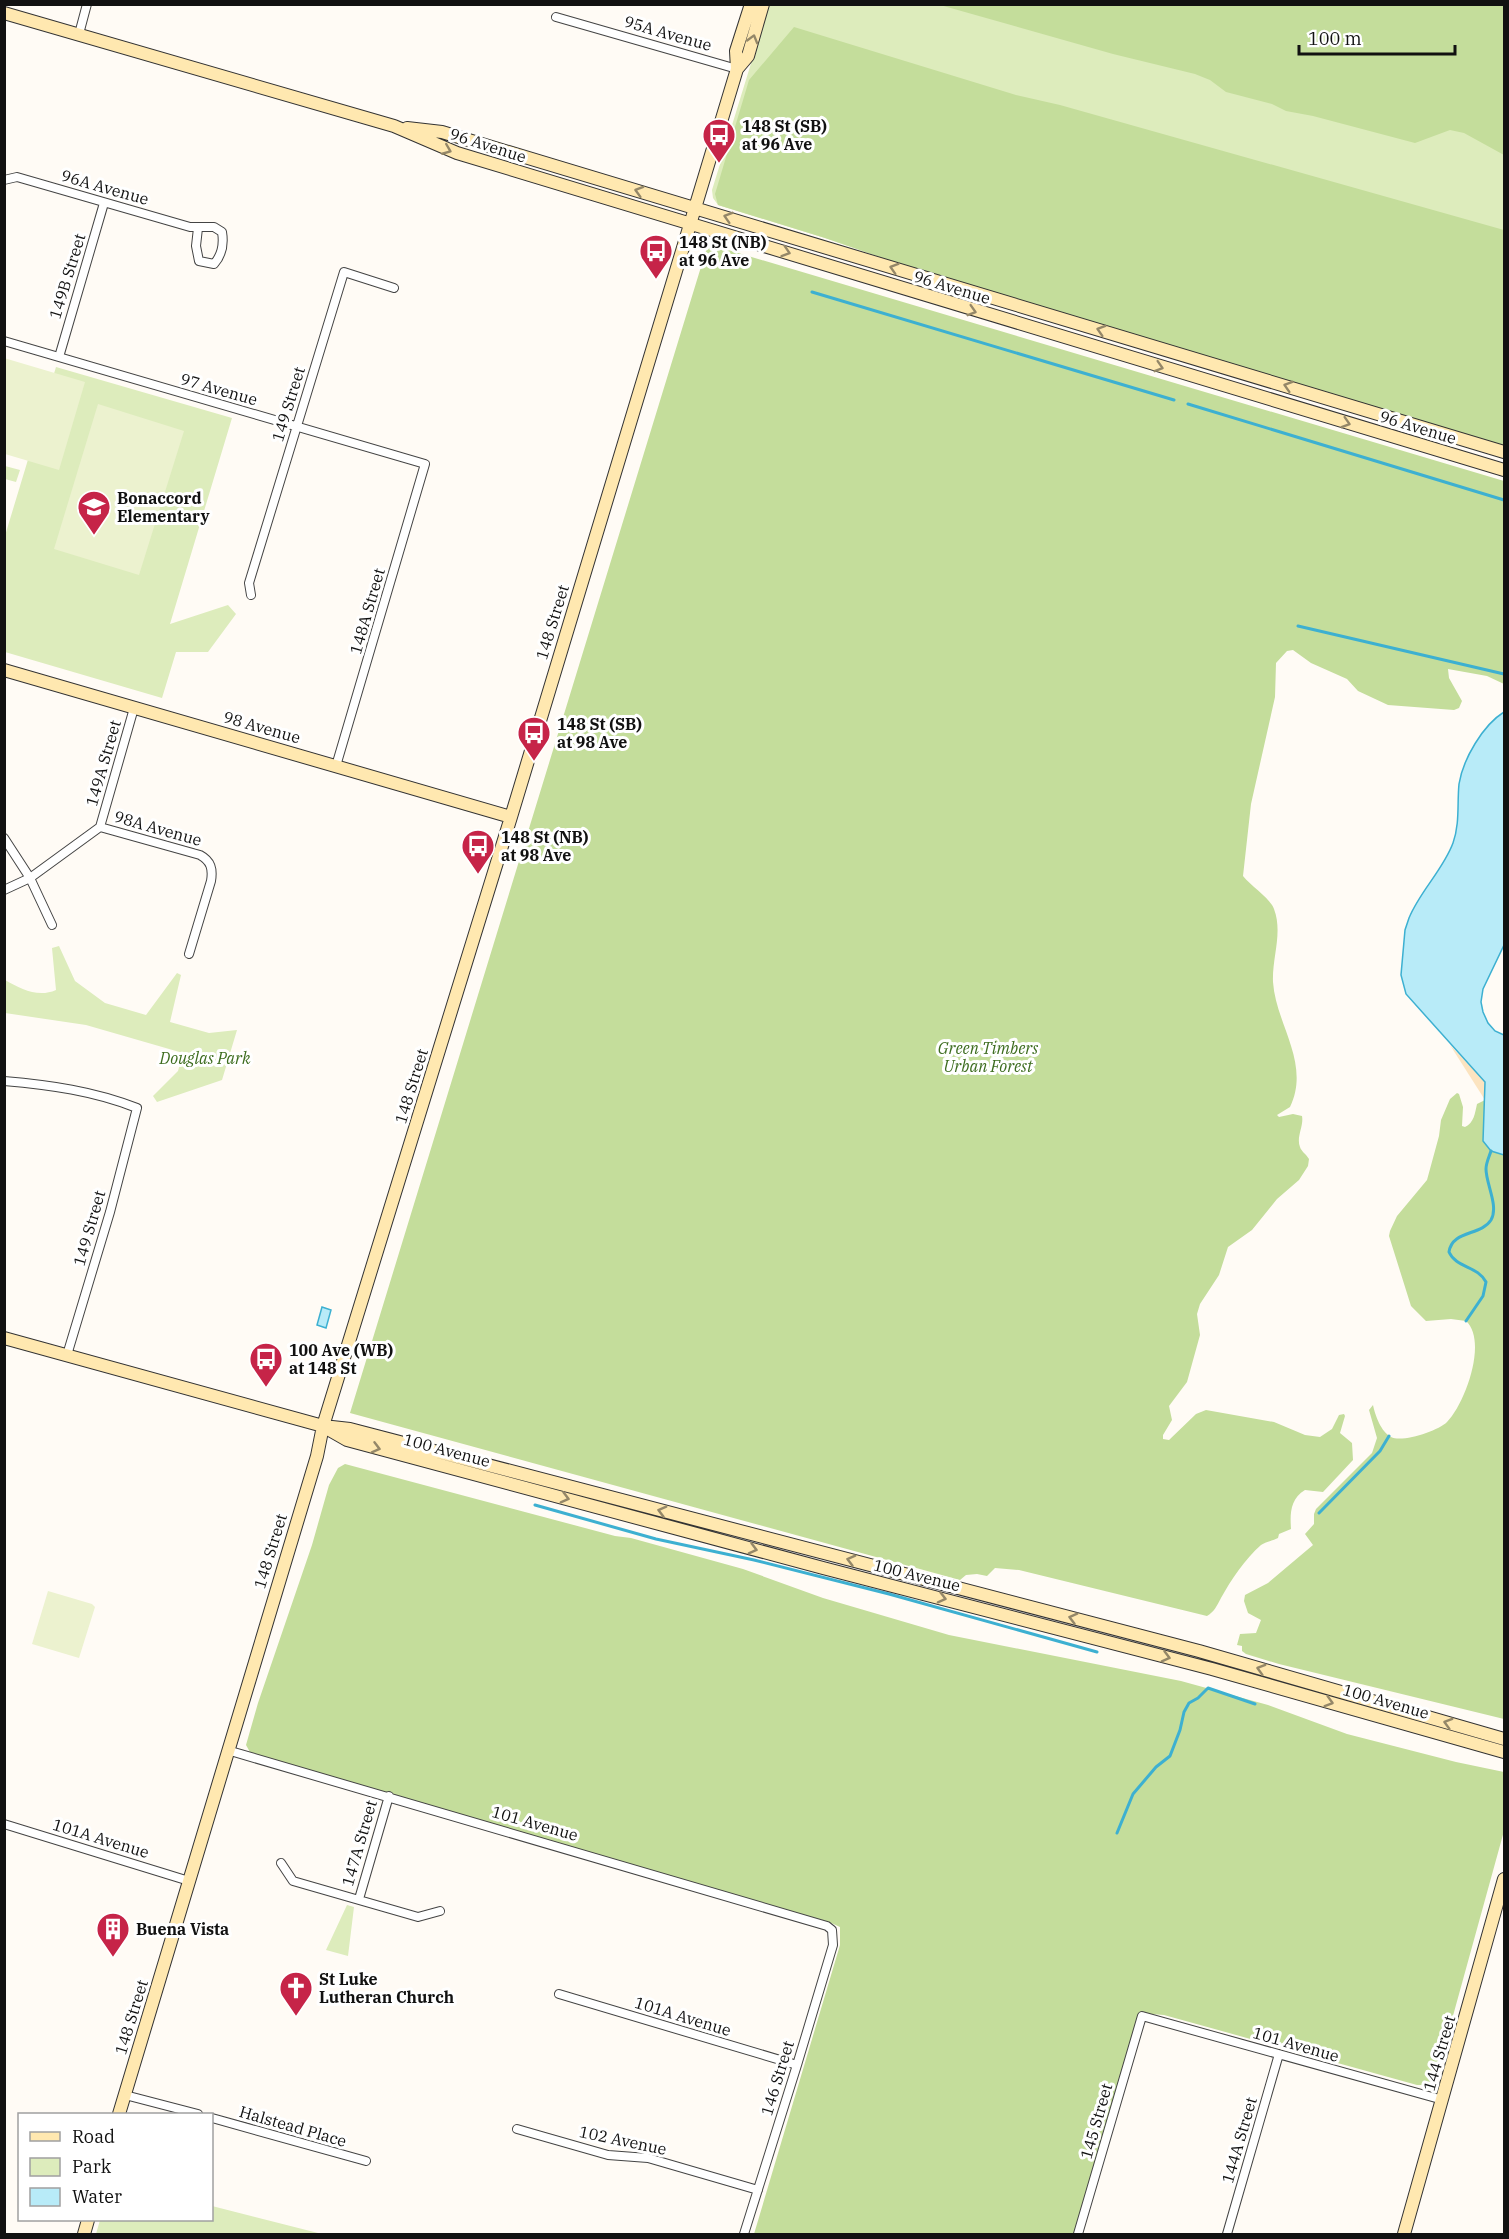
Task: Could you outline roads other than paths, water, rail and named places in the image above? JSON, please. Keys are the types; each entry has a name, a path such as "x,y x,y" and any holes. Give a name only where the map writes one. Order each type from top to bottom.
{"main road":[{"name":"148 Street","path":"120,2113 317,1454 323,1426 511,817 737,69 736,51 751,4"},
{"name":"148 Street","path":"737,69 748,56 763,4"},
{"name":"96 Avenue","path":"4,13 394,126 457,153 1504,470"},
{"name":"96 Avenue","path":"394,126 442,132 1504,452"},
{"name":"98 Avenue","path":"4,670 511,817"},
{"name":"100 Avenue","path":"4,1338 323,1426 350,1429 1200,1651 1504,1739"},
{"name":"100 Avenue","path":"323,1426 347,1440 1204,1667 1504,1752"},
{"name":"144 Street","path":"1404,2235 1504,1879"}],"street":[{"path":"79,34 87,4"},
{"name":"95A Avenue","path":"556,17 737,69"},
{"name":"96A Avenue","path":"4,180 17,177 198,228 214,227 222,232 222,249 214,264 199,261 196,246 198,228"},
{"name":"149B Street","path":"59,357 104,203"},
{"name":"149 Street","path":"251,595 249,583 344,272 394,288"},
{"name":"97 Avenue","path":"4,341 425,464"},
{"name":"148A Street","path":"336,766 425,464"},
{"name":"149A Street","path":"100,827 134,708"},
{"name":"98A Avenue","path":"4,890 30,878 100,827 200,855 207,858 213,872 189,954"},
{"path":"4,838 30,878 52,925"},
{"name":"149 Street","path":"4,1081 62,1087 118,1100 137,1108 110,1212 67,1355"},
{"name":"101 Avenue","path":"227,1750 827,1926 832,1930"},
{"name":"147A Street","path":"359,1899 388,1796"},
{"name":"101A Avenue","path":"4,1824 189,1881"},
{"path":"281,1863 293,1881 418,1917 440,1911"},
{"name":"146 Street","path":"744,2235 833,1945 832,1930"},
{"name":"101A Avenue","path":"559,1994 797,2066"},
{"name":"101 Avenue","path":"1142,2016 1443,2100"},
{"name":"145 Street","path":"1078,2235 1142,2016"},
{"name":"144A Street","path":"1227,2235 1279,2054"},
{"path":"125,2094 191,2113"},
{"name":"Halstead Place","path":"213,2118 366,2162"},
{"name":"102 Avenue","path":"518,2129 608,2156 648,2158 758,2190"}],"water":[{"path":"1504,712 1504,945 1483,989 1481,1002 1488,1023 1495,1031 1504,1035 1504,1155 1491,1151 1483,1141 1485,1082 1406,994 1401,975 1405,930 1409,918 1453,843 1461,774 1475,744 1489,725"},
{"path":"322,1307 331,1310 326,1328 317,1325"}],"waterway":[{"path":"812,292 1174,400"},
{"path":"1188,404 1504,500"},
{"path":"1298,626 1504,674"},
{"path":"1466,1321 1483,1296 1486,1282 1478,1273 1452,1257 1449,1252 1455,1240 1481,1229 1491,1220 1494,1208 1486,1169 1491,1151"},
{"path":"1319,1513 1380,1451 1389,1436"},
{"path":"535,1505 656,1539 754,1560 889,1594 1097,1652"},
{"path":"1117,1833 1133,1794 1156,1767 1170,1756 1189,1703 1208,1688 1255,1704"}],"place":[{"name":"148 St (SB) at 96 Ave","path":"719,164"},
{"name":"148 St (NB) at 96 Ave","path":"656,280"},
{"name":"Bonaccord Elementary","path":"94,536"},
{"name":"148 St (SB) at 98 Ave","path":"534,762"},
{"name":"148 St (NB) at 98 Ave","path":"478,875"},
{"name":"100 Ave (WB) at 148 St","path":"266,1388"},
{"name":"Buena Vista","path":"113,1958"},
{"name":"St Luke Lutheran Church","path":"296,2017"}],"park label":[{"name":"Green Timbers Urban Forest","path":"988,1057"},
{"name":"Douglas Park","path":"205,1058"}]}
